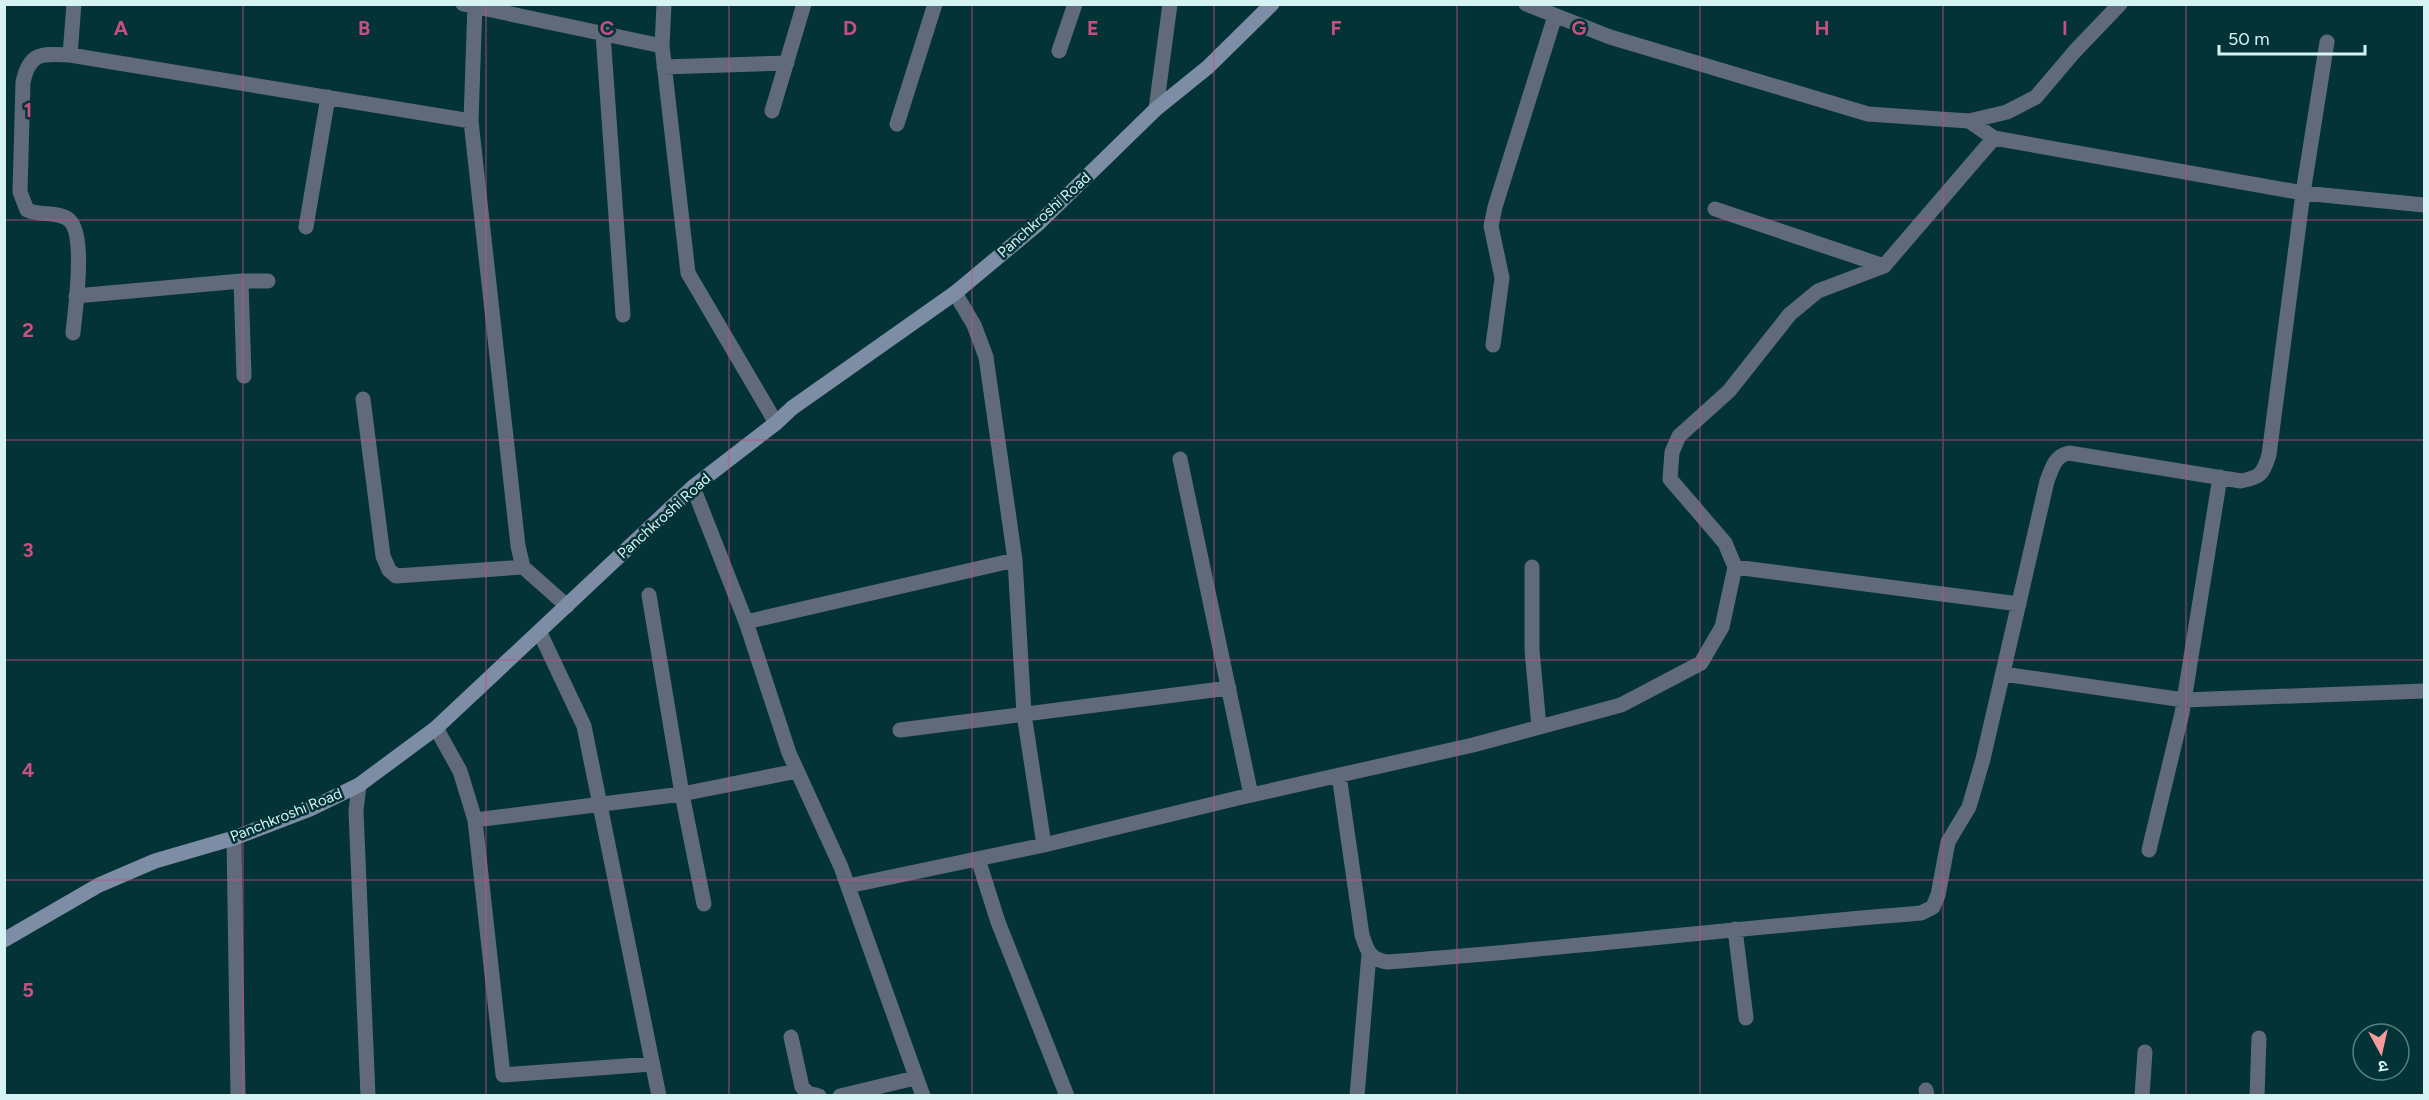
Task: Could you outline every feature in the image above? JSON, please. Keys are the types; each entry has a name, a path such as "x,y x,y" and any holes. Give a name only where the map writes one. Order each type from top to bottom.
{"street":[{"path":"70,55 74,4"},
{"path":"664,4 662,46 688,273 776,423"},
{"path":"772,111 804,4"},
{"path":"897,124 935,4"},
{"path":"1059,51 1075,4"},
{"path":"1156,109 1170,4"},
{"name":"Panchkroshi Road","path":"4,940 99,885 155,861 234,838 310,809 359,784 436,728 540,633 693,487 792,408 956,292 1040,223 1156,109 1208,67 1272,4"},
{"path":"1526,4 1610,37 1868,114 1969,121 2007,112 2036,97 2075,51 2120,4"},
{"path":"567,606 523,567 518,546 471,121 471,5 662,46"},
{"path":"1493,345 1502,278 1491,226 1555,16"},
{"path":"603,34 623,315"},
{"path":"1368,954 1377,960 1386,962 1921,913 1933,907 1938,895 1948,842 1969,807 2003,674 2047,481 2056,460 2062,454 2069,453 2241,481 2256,478 2264,471 2269,455 2303,193 2327,42"},
{"path":"73,333 79,247 73,223 65,217 27,210 20,192 23,82 26,67 34,58 43,54 70,55 471,121"},
{"path":"664,67 787,63"},
{"path":"306,227 328,97"},
{"path":"1969,121 1994,138 2303,193 2424,205"},
{"path":"848,886 1044,845 1251,795 1473,746 1621,705 1701,663 1722,627 1735,567 1725,543 1670,479 1672,452 1679,436 1729,391 1790,314 1818,291 1884,266 1994,138"},
{"path":"1715,209 1884,266"},
{"path":"76,296 241,281 268,281"},
{"path":"241,281 244,376"},
{"path":"956,292 974,325 987,357 1015,560 1024,714 1044,845"},
{"path":"363,399 383,555 389,570 396,576 407,576 523,567"},
{"path":"1180,459 1251,795"},
{"path":"2149,850 2184,700 2220,477"},
{"path":"693,487 746,622 789,753 848,886 923,1095"},
{"path":"746,622 1015,560"},
{"path":"1532,567 1532,650 1539,727"},
{"path":"1735,567 2019,604"},
{"path":"649,595 682,794 704,904"},
{"path":"540,633 584,726 659,1095"},
{"path":"2003,674 2184,700 2424,691"},
{"path":"900,730 1229,688"},
{"path":"436,728 460,771 475,820 503,1075 652,1064"},
{"path":"475,820 682,794 797,771"},
{"path":"1339,776 1362,935 1368,954 1357,1095"},
{"path":"359,784 356,811 368,1095"},
{"path":"234,838 238,1095"},
{"path":"978,859 998,922 1067,1095"},
{"path":"1735,929 1746,1018"},
{"path":"791,1037 802,1087 807,1093 819,1095"},
{"path":"2257,1095 2259,1038"},
{"path":"2142,1095 2145,1052"},
{"path":"840,1095 915,1078"}]}
